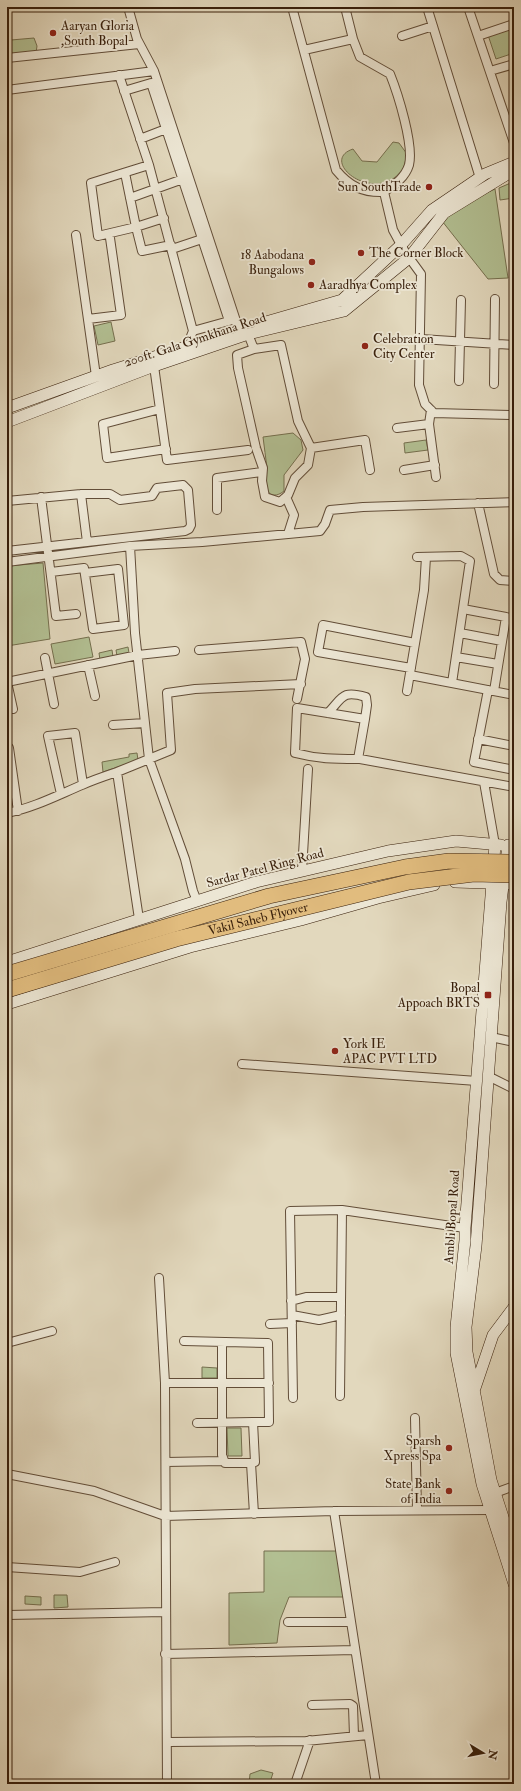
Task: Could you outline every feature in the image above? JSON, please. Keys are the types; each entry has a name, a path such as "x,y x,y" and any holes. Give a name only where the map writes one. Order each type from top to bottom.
{"highway":[{"name":"Vakil Saheb Flyover","path":"7,974 269,896 405,867 449,861 514,862"},
{"name":"Vakil Saheb Flyover","path":"7,990 176,939 409,882 474,874 506,881"}],"street":[{"path":"128,7 139,44 154,71 244,332 254,349"},
{"path":"292,7 336,170 344,180 354,187 374,193 384,192 402,178 409,165 409,145 398,95 390,74 360,57 353,39 345,7"},
{"path":"427,7 480,178"},
{"path":"468,7 514,144"},
{"path":"478,36 514,24"},
{"path":"402,36 433,26"},
{"path":"304,50 353,39"},
{"path":"7,58 139,44"},
{"path":"490,71 514,64"},
{"path":"7,90 154,71"},
{"path":"119,75 149,165 172,247 193,331 191,336 192,345"},
{"path":"124,91 151,83 230,321 193,331"},
{"path":"140,139 166,129"},
{"path":"7,408 96,376 192,345 244,332 342,300 401,245 432,210 480,178 514,162"},
{"path":"149,165 92,184 98,236 136,227 164,218"},
{"name":"200ft. Gala Gymkhana Road","path":"7,422 244,332 344,311 408,258 444,213 514,170"},
{"path":"125,173 142,251 172,247 202,239"},
{"path":"130,198 183,179"},
{"path":"384,192 393,230 408,258 421,274 419,385 426,404 434,413 514,415"},
{"path":"76,235 96,376"},
{"path":"88,319 121,315 110,238"},
{"path":"494,384 496,299"},
{"path":"460,381 461,300"},
{"path":"421,339 514,345"},
{"path":"281,346 298,421 310,448 308,465 295,478 288,494 280,502 265,497 262,481 263,468 256,448 238,368 237,355 254,349 281,346"},
{"path":"154,366 167,460 248,450"},
{"path":"160,409 103,424 107,458 166,449"},
{"path":"431,410 429,424 436,477"},
{"path":"397,428 429,424"},
{"path":"310,448 365,440 370,470"},
{"path":"404,470 435,465"},
{"path":"216,510 217,478 262,472"},
{"path":"7,500 81,494 110,494 120,500 152,496 157,488 183,485 188,490 191,525 189,529 185,531 7,551"},
{"path":"81,494 87,542"},
{"path":"41,497 56,616 76,614"},
{"path":"286,497 294,515 288,534"},
{"path":"7,562 130,546 202,542 320,531 325,524 330,510 363,507 514,502"},
{"path":"478,503 494,574 500,580 514,581"},
{"path":"130,546 138,655 149,759 186,859 193,891 198,901"},
{"path":"407,691 424,590 426,556"},
{"path":"417,557 461,556 470,561 452,683"},
{"path":"51,572 84,568 93,629 124,625 118,569 85,574"},
{"path":"464,609 510,618 502,641 498,664 478,739 474,762 514,770"},
{"path":"415,643 323,625 318,652 410,672 452,683 514,695"},
{"path":"460,633 502,641"},
{"path":"199,650 301,642 305,659 297,699"},
{"path":"13,709 7,682 138,655 175,651"},
{"path":"456,657 498,664"},
{"path":"45,658 54,704"},
{"path":"88,665 95,696"},
{"path":"7,813 18,811 171,750 167,693 195,689 301,684"},
{"path":"328,713 345,695 352,693 366,697 367,705 358,759"},
{"path":"365,719 297,708 294,753 315,759 358,759 514,787"},
{"path":"113,725 145,723"},
{"path":"61,794 48,736 75,733 83,784"},
{"path":"478,739 514,746"},
{"path":"7,748 9,748 18,811"},
{"path":"302,871 308,768"},
{"path":"117,772 139,919"},
{"path":"484,782 495,845"},
{"name":"Sardar Patel Ring Road","path":"7,962 262,880 388,851 456,841 511,845"},
{"name":"Ambli Bopal Road","path":"495,845 506,881 491,1037 476,1246 466,1327 467,1352 490,1510 513,1579"},
{"name":"Ambli Bopal Road","path":"511,845 477,1081 465,1240 456,1327 456,1353 487,1482 495,1493 514,1551"},
{"path":"262,880 274,926"},
{"path":"7,1004 190,947 378,898 448,882 506,881"},
{"path":"491,1037 514,1042"},
{"path":"242,1064 477,1081"},
{"path":"488,1076 514,1089"},
{"path":"293,1398 290,1211 342,1210 465,1228"},
{"path":"340,1396 342,1210"},
{"path":"159,1278 165,1383 165,1654 167,1784"},
{"path":"291,1301 306,1296 341,1297"},
{"path":"473,1392 493,1335 514,1307"},
{"path":"270,1324 292,1319 319,1320 341,1315"},
{"path":"7,1343 52,1331"},
{"path":"184,1341 268,1343 269,1422 197,1423"},
{"path":"222,1342 223,1461"},
{"path":"165,1383 269,1383"},
{"path":"415,1418 417,1510"},
{"path":"166,1462 255,1462 253,1422"},
{"path":"251,1463 254,1514"},
{"path":"7,1474 94,1492 165,1516 334,1511 490,1510"},
{"path":"495,1493 514,1486"},
{"path":"334,1511 376,1784"},
{"path":"7,1567 80,1572 115,1562"},
{"path":"7,1615 165,1612"},
{"path":"288,1622 351,1622"},
{"path":"165,1654 355,1650"},
{"path":"312,1704 350,1704 353,1706 354,1736"},
{"path":"169,1742 310,1740 368,1735"},
{"path":"295,1784 310,1740"}],"green space":[{"path":"514,27 514,53 496,59 488,35"},
{"path":"34,38 37,46 36,53 10,54 8,44 11,40"},
{"path":"393,142 399,143 407,154 403,169 392,180 379,184 366,183 354,178 346,171 342,163 344,155 353,149 362,161 377,162"},
{"path":"513,182 514,198 500,200 499,188"},
{"path":"495,189 508,278 488,279 442,221 473,199"},
{"path":"111,322 115,341 98,345 94,326"},
{"path":"293,433 301,440 303,450 284,475 284,491 276,495 270,494 266,488 264,478 267,468 263,437"},
{"path":"426,440 428,450 405,453 404,443"},
{"path":"43,563 50,639 7,646 7,566"},
{"path":"89,637 93,657 55,664 51,644"},
{"path":"128,647 129,653 117,656 116,650"},
{"path":"112,650 113,657 100,660 99,653"},
{"path":"137,753 138,760 103,772 102,762 129,757 129,754"},
{"path":"202,1367 217,1368 217,1378 202,1378"},
{"path":"227,1428 241,1428 242,1456 228,1456"},
{"path":"264,1551 337,1551 343,1597 289,1597 280,1620 277,1643 229,1645 229,1593 264,1592"},
{"path":"54,1595 67,1595 68,1607 54,1608"},
{"path":"25,1596 41,1597 41,1605 25,1604"},
{"path":"261,1770 273,1773 270,1782 265,1784 249,1784 250,1774"}],"place":[{"name":"Aaryan Gloria ,South Bopal","path":"53,33"},
{"name":"Sun SouthTrade","path":"429,187"},
{"name":"The Corner Block","path":"361,253"},
{"name":"18 Aabodana Bungalows","path":"312,262"},
{"name":"Aaradhya Complex","path":"311,285"},
{"name":"Celebration City Center","path":"365,346"},
{"name":"Bopal Appoach BRTS","path":"488,995"},
{"name":"York IE APAC PVT LTD","path":"335,1051"},
{"name":"Sparsh Xpress Spa","path":"449,1448"},
{"name":"State Bank of India","path":"449,1491"}]}
